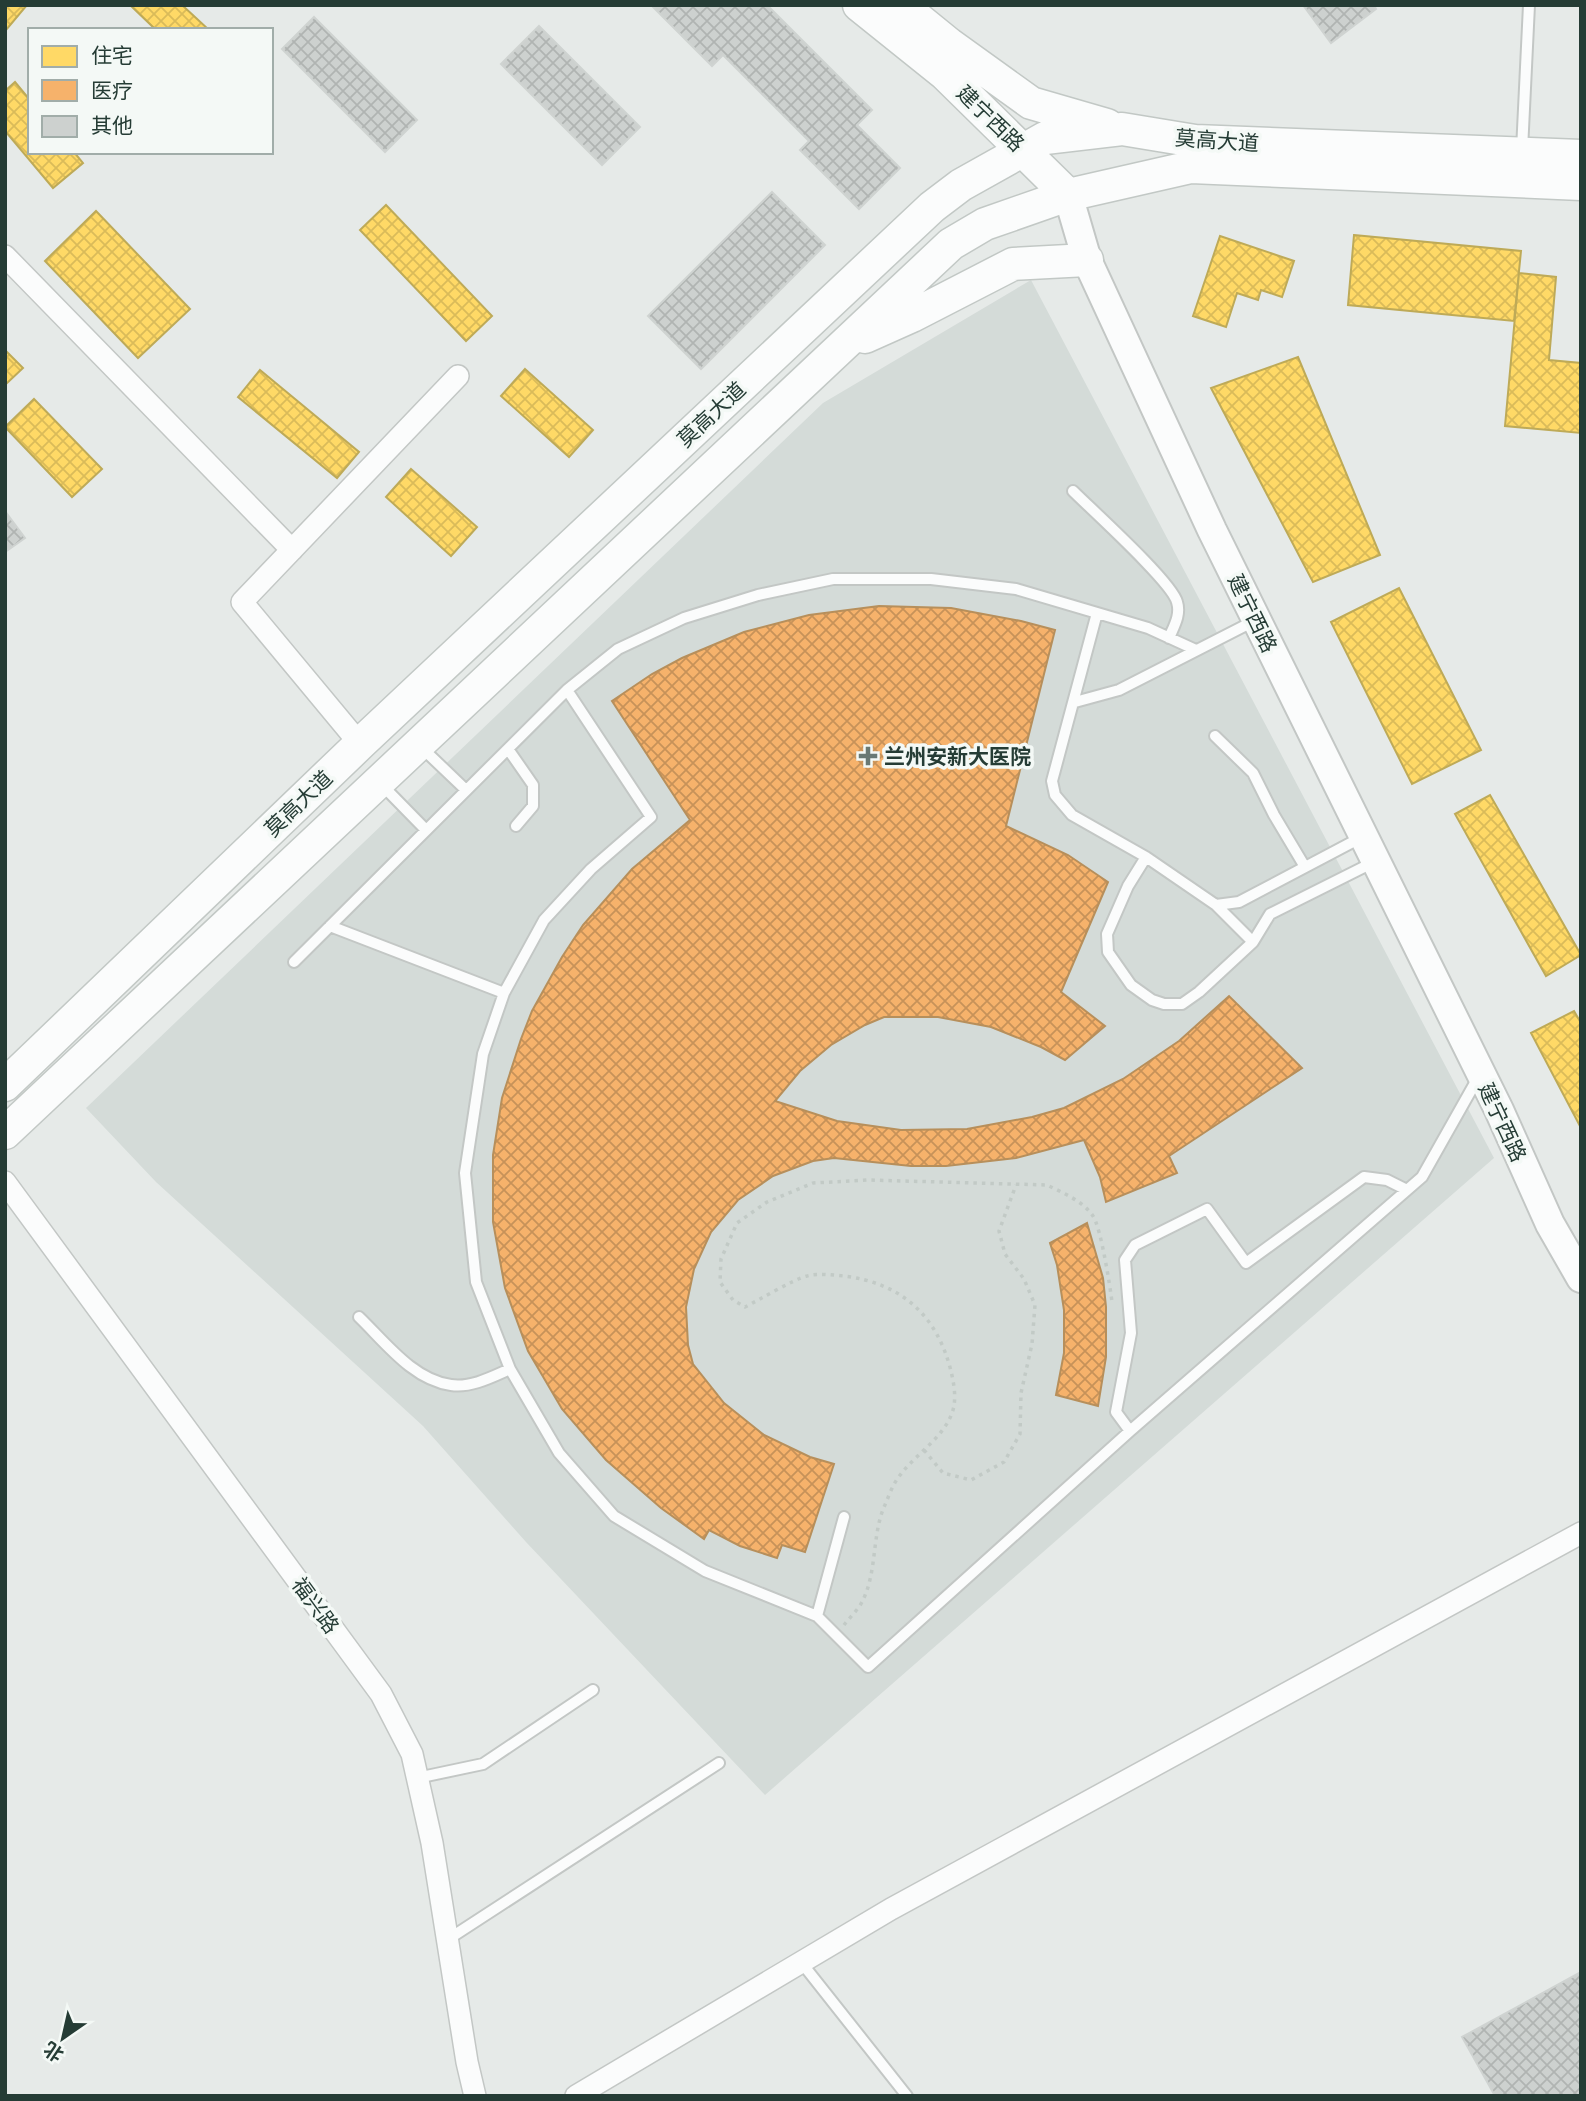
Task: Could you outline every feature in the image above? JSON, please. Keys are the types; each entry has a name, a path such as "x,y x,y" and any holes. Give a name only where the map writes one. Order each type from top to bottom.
{"main road":[{"name":"建宁西路","path":"859,5 1035,144"},
{"name":"建宁西路","path":"901,5 948,44 1031,103 1122,129"},
{"path":"1031,103 1035,144 1068,195"},
{"name":"莫高大道","path":"10,1072 932,207 961,185 1035,144 1122,129 1195,141 1581,156"},
{"name":"莫高大道","path":"5,1133 951,244 985,224 1068,195 1191,167 1581,184"},
{"path":"841,347 912,316 1013,264 1087,260"},
{"path":"10,1072 45,1096"}],"street":[{"name":"建宁西路","path":"1068,195 1087,260 1212,530 1480,1073 1550,1224 1581,1278"},
{"path":"5,256 292,550"},
{"path":"360,744 242,602 458,376"},
{"name":"福兴路","path":"5,1182 381,1694 412,1754 432,1843 475,2096"},
{"path":"576,2096 903,1903 1581,1533"}],"lane":[{"path":"1522,153 1529,5"},
{"path":"1073,491 1164,581 1177,600 1178,616 1169,638"},
{"path":"294,962 567,690 618,649 684,618 758,595 833,579 931,579 1016,589 1148,628 1196,650"},
{"path":"1097,613 1052,781 1055,795 1072,815 1146,857 1216,905 1254,942"},
{"path":"1075,702 1119,690 1256,620"},
{"path":"567,690 651,817 591,869 544,920 504,993 483,1054 465,1173 476,1282 510,1370 559,1453 614,1516 705,1571 817,1616 868,1667 1130,1431 1422,1177 1480,1073"},
{"path":"1215,736 1253,773 1274,816 1305,867"},
{"path":"419,744 466,790"},
{"path":"508,749 533,785 533,806 516,825"},
{"path":"379,782 426,830"},
{"path":"1146,857 1128,886 1107,934 1108,952 1131,985 1152,1000 1164,1004 1182,1004 1254,942 1270,914 1370,849"},
{"path":"1216,905 1238,902 1305,867 1370,849"},
{"path":"330,926 504,993"},
{"path":"1130,1431 1116,1412 1131,1333 1125,1260 1135,1245 1207,1209 1246,1263 1364,1177 1387,1180 1408,1190"},
{"path":"359,1317 422,1376 452,1386 478,1382 510,1370"},
{"path":"817,1616 844,1517"},
{"path":"417,1778 484,1764 593,1690"},
{"path":"447,1940 719,1763"},
{"path":"801,1962 907,2096"}],"path":[{"path":"836,1635 863,1601 872,1572 880,1516 889,1494 900,1475 940,1433 953,1412 955,1389 947,1358 934,1329 922,1312 892,1290 864,1279 835,1275 806,1276 745,1307 733,1300 720,1282 721,1259 737,1223 766,1202 813,1183 868,1180 1047,1185 1073,1198 1094,1217 1110,1280 1112,1305"},
{"path":"924,1450 943,1473 971,1480 1004,1462 1020,1434 1021,1392 1032,1344 1035,1305 1024,1279 1005,1254 999,1231 1016,1185"}],"shaded area":[{"name":"兰州安新大医院","path":"1031,280 1494,1158 765,1795 526,1542 423,1426 156,1182 86,1108 823,403"}],"building: 住宅":[{"path":"5,5 27,5 6,30 5,29"},
{"path":"130,5 182,5 207,28 154,28"},
{"path":"15,82 28,98 28,154 76,154 83,163 53,188 5,131 5,91"},
{"path":"386,205 492,316 466,341 360,230"},
{"path":"96,211 190,309 138,358 45,261"},
{"path":"1354,235 1521,251 1514,321 1348,305"},
{"path":"1220,236 1294,261 1282,297 1261,290 1258,300 1237,293 1226,327 1193,316"},
{"path":"1519,273 1556,277 1549,360 1581,363 1581,433 1505,426"},
{"path":"5,350 23,368 5,385"},
{"path":"1298,357 1380,555 1313,582 1211,388"},
{"path":"525,369 593,430 569,457 501,396"},
{"path":"260,370 359,452 337,478 238,397"},
{"path":"34,399 102,469 72,497 5,427"},
{"path":"411,469 477,527 451,556 386,497"},
{"path":"1399,588 1481,750 1412,784 1331,622"},
{"path":"1490,795 1581,955 1546,976 1455,814"},
{"path":"1574,1011 1581,1023 1581,1128 1531,1033"}],"building: 医疗":[{"path":"879,606 951,608 1055,630 1006,826 1068,855 1108,882 1061,992 1105,1026 1065,1060 991,1027 938,1017 884,1017 831,1045 800,1071 775,1101 837,1121 901,1130 967,1129 1032,1117 1064,1108 1123,1079 1179,1041 1229,996 1302,1068 1169,1156 1177,1173 1106,1202 1100,1177 1084,1140 1016,1158 946,1166 911,1166 834,1158 813,1161 773,1176 738,1200 711,1232 694,1269 686,1307 688,1345 693,1364 724,1403 764,1435 810,1457 834,1464 805,1552 782,1545 777,1558 740,1546 709,1530 704,1539 661,1508 606,1460 562,1409 528,1351 505,1288 493,1222 493,1155 502,1098 521,1039 532,1011 562,957 583,925 632,869 690,820 612,701 682,658 744,632 809,615"},
{"path":"1087,1223 1103,1278 1106,1307 1106,1357 1098,1406 1056,1395 1064,1353 1064,1310 1057,1265 1050,1243"}],"building: 其他":[{"path":"651,5 767,5 872,110 857,125 900,168 859,209 800,150 809,141 723,55 712,66"},
{"path":"1303,5 1374,5 1376,9 1331,43"},
{"path":"314,17 417,120 385,152 282,49"},
{"path":"539,26 640,127 602,165 501,64"},
{"path":"772,192 825,245 701,369 648,316"},
{"path":"5,511 25,538 5,552"},
{"path":"1581,1972 1581,2096 1495,2096 1462,2037"}],"place":[{"name":"兰州安新大医院","path":"868,756"}]}
